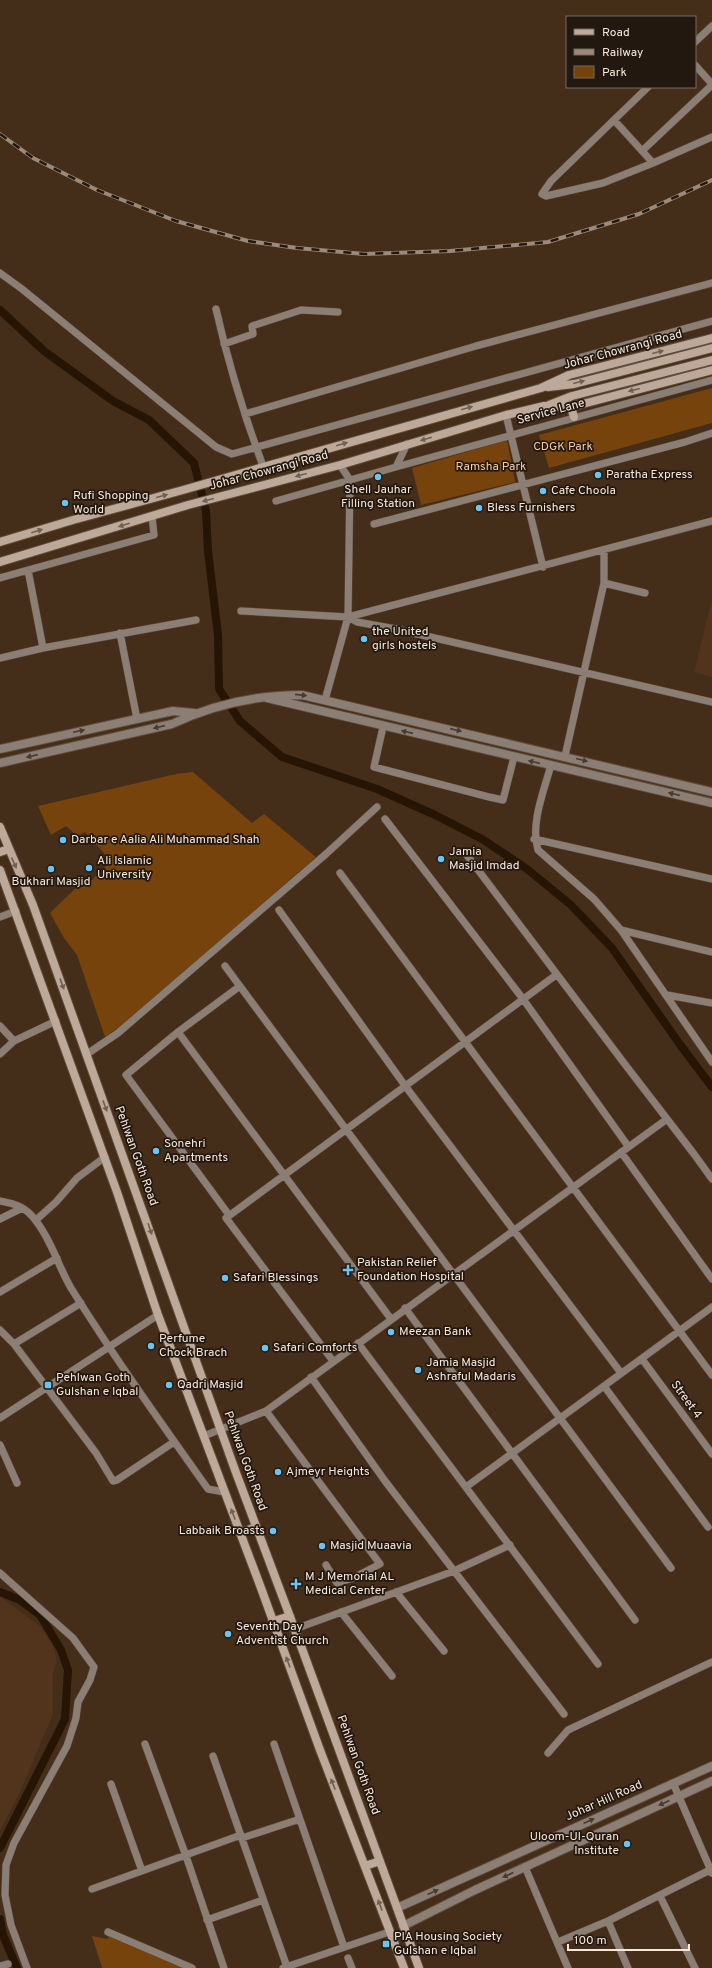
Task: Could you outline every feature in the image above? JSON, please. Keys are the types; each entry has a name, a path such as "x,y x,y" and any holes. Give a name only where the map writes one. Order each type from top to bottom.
{"main road":[{"name":"Johar Chowrangi Road","path":"541,388 569,375 712,338"},
{"name":"Johar Chowrangi Road","path":"0,542 541,388 574,384 712,348"},
{"name":"Johar Chowrangi Road","path":"0,562 188,505 340,465 506,415 544,406 572,396 712,360"},
{"name":"Johar Chowrangi Road","path":"544,406 571,407 712,370"},
{"path":"571,407 574,417"},
{"name":"Pehlwan Goth Road","path":"0,827 33,906 220,1428 419,1968"},
{"path":"0,852 9,849"},
{"path":"0,870 131,1231 158,1315 274,1621 320,1750 404,1968"},
{"path":"240,1533 256,1527"},
{"path":"274,1621 290,1616"},
{"path":"365,1866 380,1861"}],"street":[{"path":"696,41 712,26"},
{"path":"643,150 712,84 696,66"},
{"path":"647,88 551,181 542,194 546,196 603,183 712,137"},
{"path":"614,120 643,150 653,163"},
{"path":"0,273 22,289 216,447 232,454 505,377 712,321"},
{"path":"245,414 476,346 712,283"},
{"path":"216,309 224,344 245,414 263,466"},
{"path":"224,344 253,334 252,326 299,311 338,312"},
{"name":"Service Lane","path":"276,501 511,434 712,380"},
{"path":"506,415 543,567"},
{"path":"374,524 712,433"},
{"path":"396,467 407,444"},
{"path":"325,700 348,617 350,480 340,465"},
{"path":"0,578 154,535 152,516"},
{"path":"241,611 348,617 543,567 712,521"},
{"path":"564,756 604,583 604,550"},
{"path":"28,570 43,648"},
{"path":"604,583 646,593"},
{"path":"348,617 357,622 712,702"},
{"path":"0,658 120,633 196,620"},
{"path":"120,633 137,719"},
{"path":"0,763 172,724 195,713 258,698 302,694 712,792"},
{"path":"258,698 712,803"},
{"path":"0,749 173,711 195,713"},
{"path":"383,727 374,767 503,800 514,757"},
{"path":"551,766 538,811 534,839 538,850 594,899 621,930 712,1062"},
{"path":"87,1054 124,1028 326,854 377,807"},
{"path":"385,819 523,999 628,1146"},
{"path":"534,839 712,879"},
{"path":"466,854 556,975 712,1179"},
{"path":"340,873 571,1187 712,1375"},
{"path":"278,910 406,1087 621,1373"},
{"path":"0,917 16,911"},
{"path":"621,930 712,952"},
{"path":"225,966 671,1568"},
{"path":"333,1361 226,1218 406,1087 556,975"},
{"path":"230,1215 126,1075 178,1032 240,986"},
{"path":"667,995 712,1003"},
{"path":"0,1054 14,1041 56,1021"},
{"path":"0,1026 14,1041"},
{"path":"178,1032 391,1319"},
{"path":"204,1436 220,1428 266,1411 571,1187 667,1119"},
{"path":"621,1152 712,1279"},
{"path":"36,1220 56,1202 77,1178 104,1157"},
{"path":"0,1201 18,1205 36,1220 57,1258 70,1287 174,1442 208,1489 224,1492"},
{"path":"0,1219 22,1208"},
{"path":"0,1292 57,1258"},
{"path":"14,1344 81,1303"},
{"path":"466,1487 712,1307"},
{"path":"405,1308 511,1454 635,1620"},
{"path":"0,1418 47,1389 158,1315"},
{"path":"0,1330 14,1344 96,1453 112,1481 117,1480 174,1442"},
{"path":"358,1343 598,1664"},
{"name":"Street 4","path":"642,1359 712,1454"},
{"path":"311,1377 385,1481 564,1714"},
{"path":"604,1386 708,1527"},
{"path":"266,1411 380,1564 352,1578 337,1583 326,1564"},
{"path":"0,1445 17,1483"},
{"path":"295,1629 454,1571 510,1545"},
{"path":"0,1573 72,1638 94,1667 90,1680 78,1702 76,1718 67,1746 18,1836 6,1865 5,1895 11,1925 27,1968"},
{"path":"396,1592 444,1651"},
{"path":"341,1612 392,1676"},
{"path":"548,1753 568,1730 712,1662"},
{"path":"144,1744 186,1856 224,1968"},
{"path":"274,1744 344,1947"},
{"path":"213,1756 242,1837 285,1967 389,1932"},
{"name":"Johar Hill Road","path":"397,1908 712,1766"},
{"path":"403,1926 525,1867 712,1781"},
{"path":"111,1784 142,1871"},
{"path":"558,1942 608,1921 711,1871 673,1784"},
{"path":"92,1889 242,1837 300,1819"},
{"path":"525,1867 568,1968"},
{"path":"660,1896 695,1968"},
{"path":"207,1920 263,1900"},
{"path":"608,1921 628,1968"},
{"path":"108,1932 192,1968"},
{"path":"348,1958 352,1968"},
{"path":"0,1966 8,1964"}],"shaded area":[{"path":"712,598 712,677 694,672"},
{"path":"0,1596 41,1627 53,1646 57,1660 53,1674 53,1714 20,1792 0,1831"}],"green space":[{"name":"CDGK Park","path":"712,388 712,423 549,468 539,435"},
{"name":"Ramsha Park","path":"507,440 515,482 421,505 412,468"},
{"path":"193,772 252,823 264,814 316,857 130,1019 105,1037 77,955 64,938 50,913 84,880 92,880 111,861 85,832 77,836 66,826 51,835 38,806 176,774"},
{"path":"92,1936 107,1939 109,1936 189,1968 102,1968"}],"waterway":[{"path":"0,310 44,351 113,401 149,420 194,463 206,511 208,551 218,635 219,689 240,721 282,757 377,789 433,814 482,839 527,869 571,905 612,948 681,1046 712,1087"},
{"path":"0,1592 20,1600 40,1615 61,1650 68,1670 65,1719 0,1848"},
{"path":"0,1919 3,1935 17,1968"}],"railway":[{"path":"0,134 33,158 97,190 176,221 248,241 297,248 364,254 450,251 548,242 639,214 712,180"}],"place":[{"name":"Paratha Express","path":"598,475"},
{"name":"Shell Jauhar Filling Station","path":"378,477"},
{"name":"Cafe Choola","path":"543,491"},
{"name":"Rufi Shopping World","path":"65,503"},
{"name":"Bless Furnishers","path":"479,508"},
{"name":"the United girls hostels","path":"364,639"},
{"name":"Darbar e Aalia Ali Muhammad Shah","path":"63,840"},
{"name":"Jamia Masjid Imdad","path":"441,859"},
{"name":"Ali Islamic University","path":"89,868"},
{"name":"Bukhari Masjid","path":"51,869"},
{"name":"Sonehri Apartments","path":"156,1151"},
{"name":"Pakistan Relief Foundation Hospital","path":"348,1270"},
{"name":"Safari Blessings","path":"225,1278"},
{"name":"Meezan Bank","path":"391,1332"},
{"name":"Perfume Chock Brach","path":"151,1346"},
{"name":"Safari Comforts","path":"265,1348"},
{"name":"Jamia Masjid Ashraful Madaris","path":"418,1370"},
{"name":"Pehlwan Goth Gulshan e Iqbal","path":"48,1385"},
{"name":"Qadri Masjid","path":"169,1385"},
{"name":"Ajmeyr Heights","path":"278,1472"},
{"name":"Labbaik Broasts","path":"273,1531"},
{"name":"Masjid Muaavia","path":"322,1546"},
{"name":"M J Memorial AL Medical Center","path":"296,1584"},
{"name":"Seventh Day Adventist Church","path":"228,1634"},
{"name":"Uloom-Ul-Quran Institute","path":"627,1844"},
{"name":"PIA Housing Society Gulshan e Iqbal","path":"386,1944"}]}
